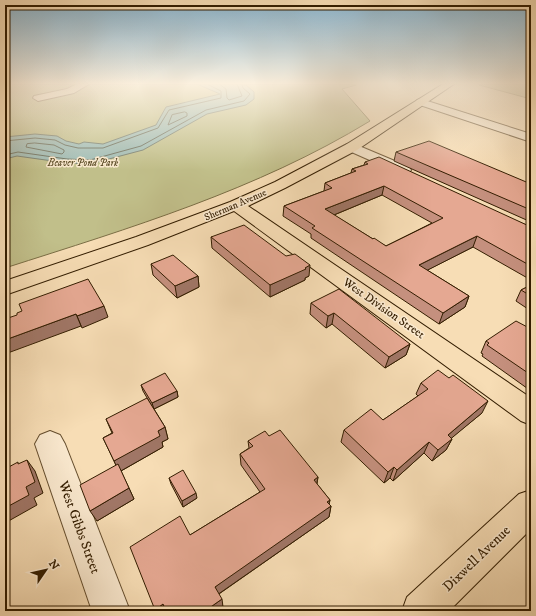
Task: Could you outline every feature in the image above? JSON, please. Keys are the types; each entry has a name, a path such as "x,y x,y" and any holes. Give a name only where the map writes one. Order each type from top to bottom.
{"main road":[{"name":"Sherman Avenue","path":"5,288 134,243 236,205 308,171 352,147 405,113"},
{"name":"West Division Street","path":"236,205 531,413"},
{"name":"Dixwell Avenue","path":"421,611 531,506"}],"street":[{"path":"454,113 531,138"},
{"path":"352,147 416,176"},
{"name":"West Gibbs Street","path":"50,444 111,611"}],"green space":[{"name":"Beaver Pond Park","path":"5,113 363,113 370,121 283,167 238,187 146,222 5,268"}],"water":[{"path":"163,113 212,113 207,114 143,150 90,164 67,163 17,156 5,159 5,137 35,134 57,136 66,141 79,144 84,142 103,144 156,125"}],"building":[{"path":"429,141 531,184 531,210 396,152"},
{"path":"379,157 531,226 531,266 477,236 419,265 469,296 443,313 312,228 315,226 284,206 332,188 325,183 356,171 352,169 368,164 365,162","holes":["384,186 443,218 386,246 325,209"]},
{"path":"244,225 286,256 295,254 310,265 305,268 306,269 270,285 211,237"},
{"path":"173,255 198,276 175,286 151,264"},
{"path":"88,279 104,306 77,316 76,314 5,340 5,319 17,315 17,313 22,311 19,304"},
{"path":"531,285 531,296 521,290"},
{"path":"339,289 410,344 389,357 334,313 328,316 311,303"},
{"path":"516,321 531,329 531,375 487,345 489,343 486,341"},
{"path":"438,370 449,378 453,375 488,401 448,435 452,439 438,450 429,442 397,470 394,467 388,472 344,430 371,409 383,420 428,389 421,383"},
{"path":"165,373 177,391 152,403 141,385"},
{"path":"147,398 165,427 158,431 160,436 114,461 103,438 113,433 106,419"},
{"path":"280,430 318,477 314,480 330,500 327,502 331,506 215,587 222,599 205,611 196,611 195,609 192,611 166,611 163,604 155,610 130,547 180,516 190,535 265,489 240,454 253,446 248,441 265,431 269,436"},
{"path":"27,460 35,482 26,487 29,495 5,508 5,469 18,462 18,464"},
{"path":"118,464 129,488 90,511 80,485"},
{"path":"183,470 196,493 182,501 169,478"}]}
